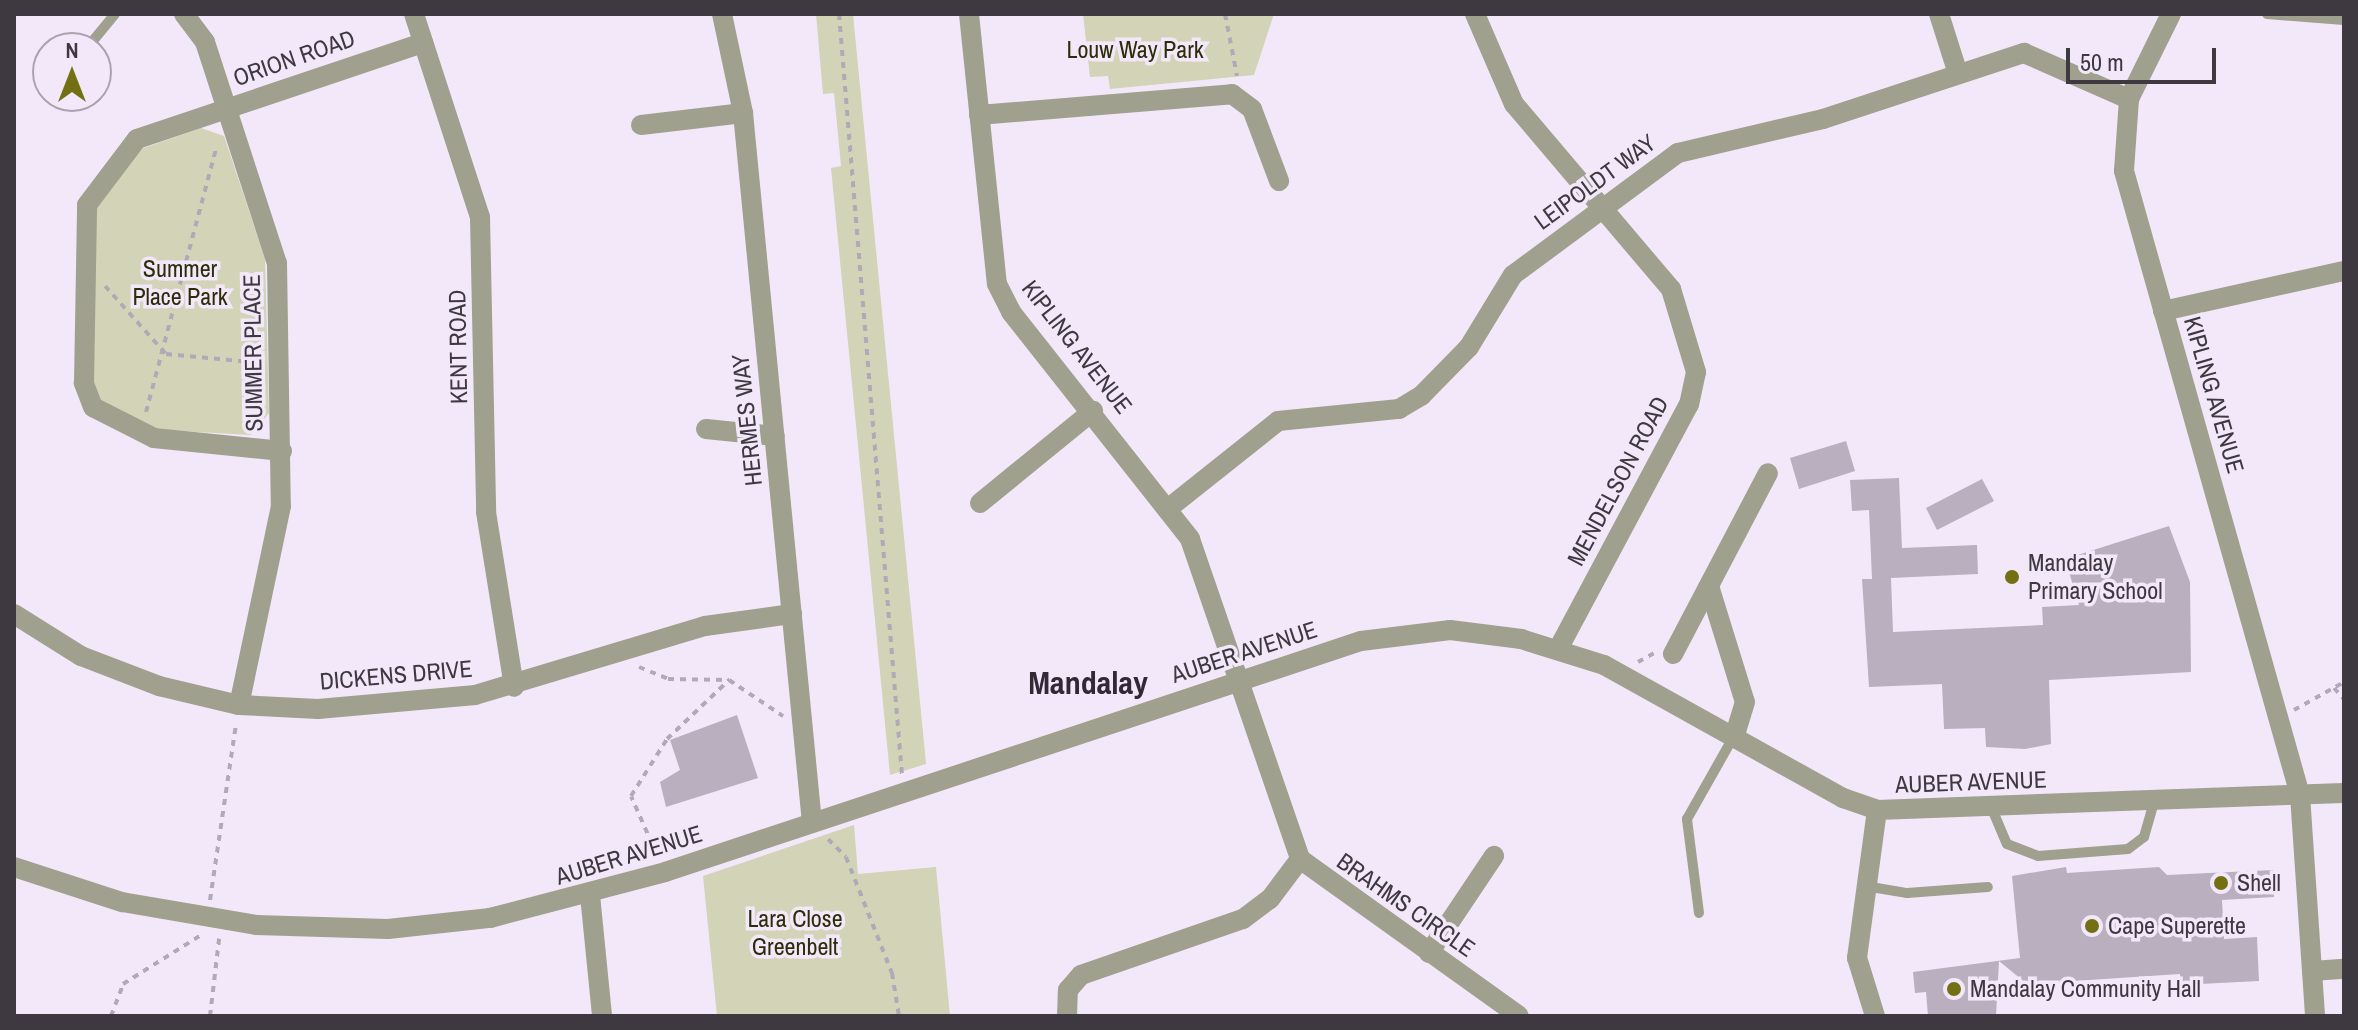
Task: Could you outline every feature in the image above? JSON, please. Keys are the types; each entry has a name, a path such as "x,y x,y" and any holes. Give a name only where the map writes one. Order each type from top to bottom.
{"street":[{"name":"SUMMER PLACE","path":"184,14 205,42 276,251 282,451 279,523 238,711"},
{"name":"KENT ROAD","path":"414,14 480,217 486,512 514,687"},
{"name":"HERMES WAY","path":"722,14 743,113 812,823"},
{"name":"KIPLING AVENUE","path":"969,14 997,284 1170,507 1197,556 1238,681"},
{"name":"MENDELSON ROAD","path":"1475,14 1514,104 1671,289 1695,385 1558,649"},
{"path":"1939,14 1958,74"},
{"name":"KIPLING AVENUE","path":"2171,14 2129,99 2124,171 2300,795"},
{"name":"ORION ROAD","path":"282,451 138,433 105,419 86,392 84,217 92,195 137,139 423,43"},
{"name":"LEIPOLDT WAY","path":"1170,507 1278,421 1399,409 1421,396 1469,347 1513,275 1678,153 1823,119 2031,53 2129,99"},
{"path":"979,115 1223,93 1241,98 1279,181"},
{"path":"641,125 743,113"},
{"path":"2163,311 2344,271"},
{"path":"980,503 1093,411"},
{"path":"706,429 775,436"},
{"path":"1673,654 1768,473"},
{"path":"1709,586 1745,702 1735,735"},
{"name":"DICKENS DRIVE","path":"14,614 119,672 238,711 397,706 514,687 724,621 792,614"},
{"name":"AUBER AVENUE","path":"14,867 110,899 209,910 388,929 490,918 590,895 665,872 1361,641 1420,631 1484,632 1558,649 1630,677 1843,798 1877,810 1992,809 2344,793"},
{"name":"BRAHMS CIRCLE","path":"1238,681 1300,859 1519,1016"},
{"path":"2300,795 2315,1016"},
{"path":"1875,1016 1857,970 1865,886 1877,810"},
{"path":"1429,953 1494,856"},
{"path":"1067,1016 1068,990 1081,975 1243,919 1270,899 1300,859"},
{"path":"590,895 602,1016"},
{"path":"2312,971 2344,969"}],"lane":[{"path":"100,32 115,14"},
{"path":"2267,14 2344,20"},
{"path":"1699,913 1688,813 1735,735"},
{"path":"1992,809 2007,844 2038,856 2128,849 2144,837 2154,802"},
{"path":"1865,886 1907,893 1988,887"}],"path":[{"path":"839,14 904,793"},
{"path":"1225,14 1241,98"},
{"path":"138,433 166,354 228,108"},
{"path":"101,274 166,354 280,364"},
{"path":"630,650 642,672 729,680 802,727"},
{"path":"1630,677 1640,658 1673,654"},
{"path":"665,872 631,796 667,739 729,680"},
{"path":"2280,717 2344,682"},
{"path":"2334,688 2344,699"},
{"path":"111,1016 123,984 197,944 209,910 238,711"},
{"path":"812,823 846,857 892,973 899,1016"},
{"path":"210,1016 219,939"}],"green space":[{"path":"816,14 853,14 925,753 926,764 890,775 831,168 841,166 834,93 823,94"},
{"name":"Louw Way Park","path":"1083,14 1274,14 1254,75 1110,89 1108,76 1090,77"},
{"name":"Summer Place Park","path":"201,128 224,136 265,259 269,413 251,435 160,430 99,400 93,381 94,211 138,150"},
{"name":"Lara Close Greenbelt","path":"854,825 858,874 936,867 950,1016 717,1016 703,876"}],"building":[{"path":"1846,441 1855,471 1799,489 1790,458"},
{"path":"1899,478 1902,548 1977,545 1978,574 1891,578 1893,632 2043,625 2042,607 2079,605 2065,559 2169,526 2190,582 2191,672 2049,680 2051,744 2025,749 1986,747 1985,728 1944,729 1942,684 1869,687 1862,579 1872,579 1869,510 1852,511 1850,480"},
{"path":"1982,479 1994,501 1937,530 1926,508"},
{"path":"737,715 758,778 666,807 660,782 680,770 670,740"},
{"path":"2066,867 2067,873 2159,867 2167,875 2273,870 2274,897 2222,900 2224,939 2257,937 2259,981 2181,985 2180,974 2027,984 1999,961 1996,1016 1928,1016 1926,992 1915,993 1913,972 2020,958 2012,876"}],"place":[{"name":"Mandalay Primary School","path":"2012,577"},
{"name":"Shell","path":"2221,883"},
{"name":"Cape Superette","path":"2092,926"},
{"name":"Mandalay Community Hall","path":"1954,989"}],"district":[{"name":"Mandalay","path":"1088,683"}]}
